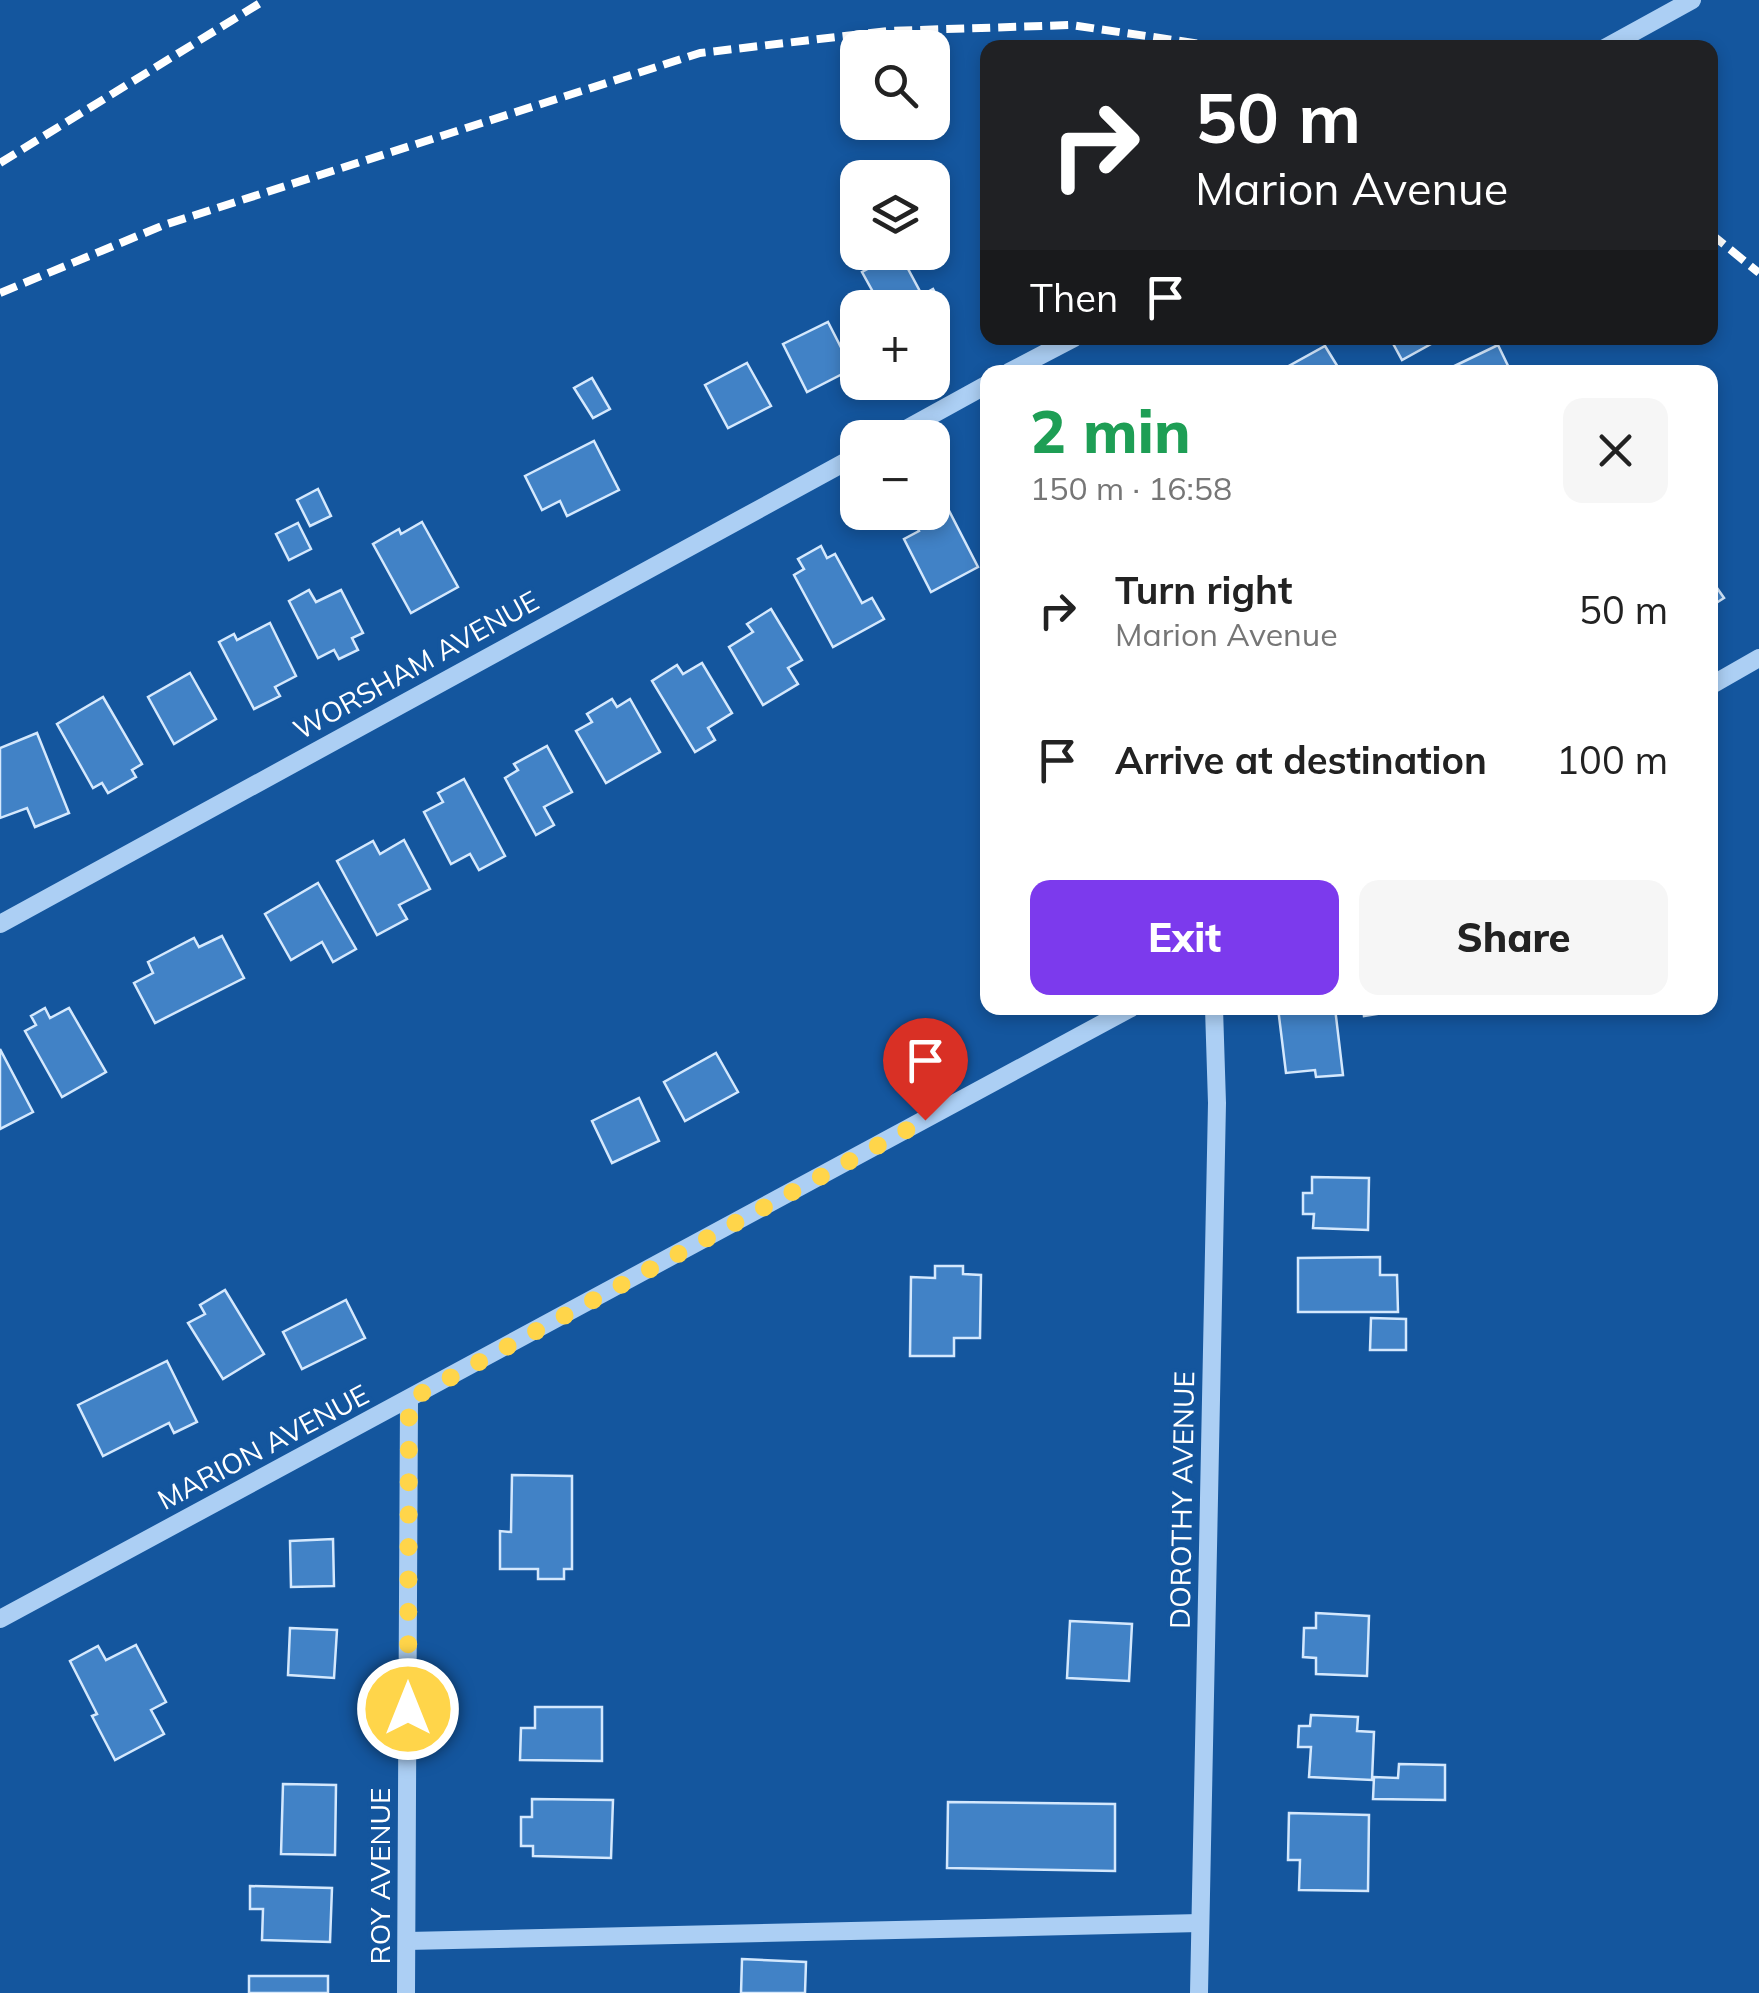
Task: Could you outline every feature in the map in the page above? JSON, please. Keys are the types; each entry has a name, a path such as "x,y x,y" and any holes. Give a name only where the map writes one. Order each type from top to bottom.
{"street":[{"path":"1620,40 1692,0"},
{"path":"1023,365 1061,345"},
{"path":"923,420 980,388"},
{"name":"WORSHAM AVENUE","path":"0,924 840,466"},
{"path":"1718,681 1759,658"},
{"name":"MARION AVENUE","path":"0,1619 1119,1015"},
{"name":"DOROTHY AVENUE","path":"1199,1993 1218,1103 1214,1015"},
{"name":"ROY AVENUE","path":"406,1993 409,1400"},
{"path":"407,1941 1200,1923"}],"building":[{"path":"909,270 919,290 872,290 862,272"},
{"path":"828,322 840,346 840,375 807,392 783,344"},
{"path":"1394,345 1429,345 1402,360"},
{"path":"1498,345 1508,365 1457,365"},
{"path":"1325,346 1337,365 1291,365"},
{"path":"747,363 771,406 728,428 705,385"},
{"path":"592,378 610,409 593,418 574,388"},
{"path":"594,441 619,490 567,516 560,501 542,510 525,476"},
{"path":"318,489 331,516 310,526 297,500"},
{"path":"950,513 978,567 931,592 904,539 919,531 950,530"},
{"path":"422,522 458,587 411,613 373,544 399,529 401,534"},
{"path":"298,523 311,549 289,560 276,534"},
{"path":"821,546 827,558 835,554 862,603 872,598 884,619 833,647 794,575 804,569 798,559"},
{"path":"309,590 316,602 341,590 363,633 352,638 358,650 339,659 334,650 318,658 289,601"},
{"path":"771,609 802,660 788,668 798,684 763,705 729,647 753,632 747,624"},
{"path":"270,623 296,676 275,687 280,696 254,709 219,642 234,634 237,640"},
{"path":"702,663 732,713 708,728 715,740 695,752 652,681 677,665 683,674"},
{"path":"190,673 216,719 174,744 148,697"},
{"path":"103,697 142,764 132,770 136,777 108,793 102,783 93,788 57,724"},
{"path":"612,699 617,707 630,699 660,752 606,783 576,731 592,722 587,714"},
{"path":"37,733 69,813 35,827 27,808 0,818 0,748"},
{"path":"547,746 572,792 544,807 554,825 536,835 505,778 518,770 514,764"},
{"path":"464,779 505,856 479,870 470,854 451,864 424,812 443,802 438,793"},
{"path":"404,840 430,889 399,905 407,919 377,935 337,861 373,841 380,854"},
{"path":"318,883 356,949 333,962 322,942 291,960 265,914"},
{"path":"222,936 244,978 155,1023 134,983 153,973 148,962 194,938 199,947"},
{"path":"45,1008 50,1018 69,1008 106,1072 62,1097 25,1031 36,1025 31,1016"},
{"path":"1279,1015 1336,1015 1343,1075 1316,1077 1315,1070 1286,1073"},
{"path":"0,1049 33,1112 0,1129"},
{"path":"716,1053 738,1092 685,1121 664,1082"},
{"path":"639,1098 659,1141 612,1163 592,1121"},
{"path":"1312,1177 1369,1178 1368,1230 1313,1228 1314,1214 1303,1214 1303,1193 1312,1193"},
{"path":"1380,1257 1380,1275 1397,1275 1398,1312 1298,1312 1298,1258"},
{"path":"935,1266 963,1266 963,1274 981,1275 980,1338 954,1338 954,1356 910,1356 911,1277 935,1278"},
{"path":"225,1290 264,1354 223,1379 188,1323 205,1314 200,1305"},
{"path":"346,1300 365,1338 302,1369 283,1332"},
{"path":"1371,1318 1406,1319 1406,1350 1370,1350"},
{"path":"167,1361 197,1422 174,1433 169,1423 103,1456 78,1405"},
{"path":"512,1475 572,1476 572,1569 564,1569 564,1579 538,1579 538,1569 500,1569 500,1531 511,1532"},
{"path":"333,1539 334,1586 291,1587 290,1541"},
{"path":"1316,1613 1369,1616 1367,1676 1316,1674 1316,1658 1303,1657 1304,1628 1316,1628"},
{"path":"1070,1621 1132,1624 1129,1681 1067,1678"},
{"path":"290,1628 337,1630 334,1678 288,1675"},
{"path":"136,1645 166,1702 151,1710 164,1734 115,1760 70,1661 98,1646 106,1660"},
{"path":"535,1707 602,1707 602,1761 520,1760 521,1728 535,1728"},
{"path":"1311,1715 1358,1717 1357,1731 1374,1732 1372,1780 1309,1777 1311,1747 1298,1747 1299,1726 1310,1726"},
{"path":"1399,1764 1445,1765 1445,1800 1373,1799 1374,1777 1398,1778"},
{"path":"283,1784 336,1785 335,1855 281,1854"},
{"path":"532,1799 613,1800 611,1858 533,1856 533,1846 521,1846 521,1817 532,1817"},
{"path":"948,1802 1115,1804 1115,1871 947,1868"},
{"path":"1289,1813 1369,1815 1368,1891 1299,1890 1300,1860 1288,1860"},
{"path":"250,1886 332,1888 330,1942 262,1940 263,1909 250,1909"},
{"path":"742,1959 806,1962 805,1993 741,1993"},
{"path":"249,1976 328,1976 328,1993 249,1993"}],"railway":[{"path":"0,163 265,0"},
{"path":"0,293 164,225 700,53 888,31 1071,25 1173,40"},
{"path":"1718,240 1759,273"}],"route":[{"path":"408,1709 409,1400 925,1120"}]}
